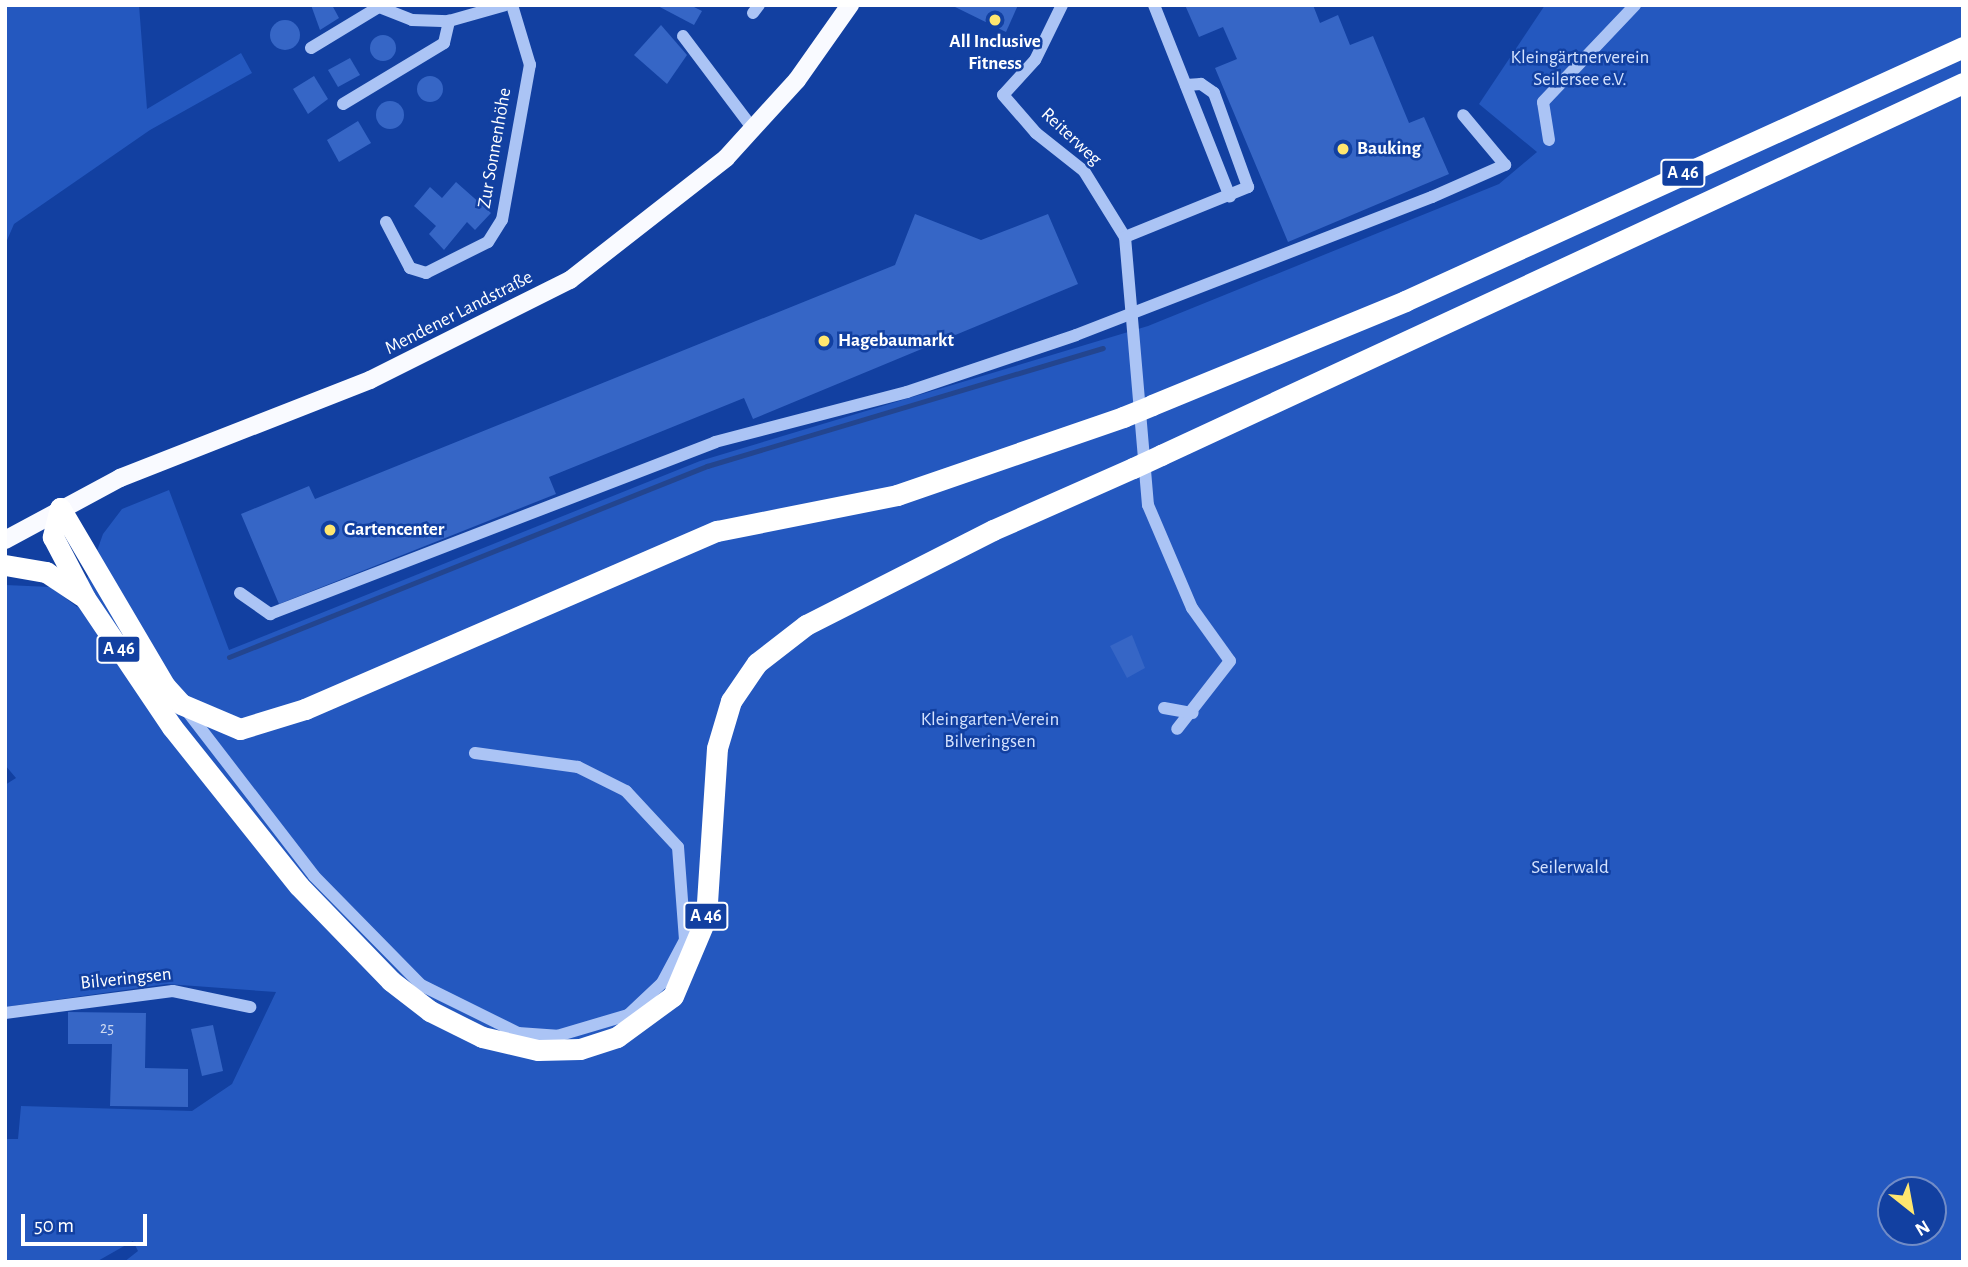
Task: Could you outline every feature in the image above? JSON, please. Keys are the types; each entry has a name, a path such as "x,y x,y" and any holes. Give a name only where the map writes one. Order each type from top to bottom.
{"highway":[{"name":"A 46","path":"60,508 181,704 240,729 273,722 717,531 897,495 1123,417 1405,301 1963,47"},
{"name":"A 46","path":"60,508 53,537 85,598 306,881 391,981 430,1011 482,1037 538,1050 579,1049 617,1037 673,996 693,958 706,918 717,748 731,701 757,663 806,625 993,530 1133,468 1963,83"},
{"name":"A 46","path":"5,565 46,572 85,598"}],"main road":[{"name":"Mendener Landstraße","path":"5,540 120,478 370,380 570,280 678,201 752,129 850,5"}],"street":[{"path":"311,48 376,7 412,20 449,21 505,5"},
{"name":"Zur Sonnenhöhe","path":"386,222 410,268 426,273 488,242 502,220 530,65 513,5"},
{"name":"Reiterweg","path":"1062,5 1035,60 1003,95 1036,133 1084,171 1125,237 1148,505 1192,608 1230,661 1193,713"},
{"path":"1154,5 1230,197"},
{"path":"1549,140 1543,102 1635,5"},
{"path":"343,104 444,43 449,21"},
{"path":"683,36 752,129"},
{"path":"1125,237 1230,197 1248,187 1248,177 1229,121 1214,93 1201,84 1186,85"},
{"path":"240,593 270,614 715,442 907,392 1133,313 1506,165 1463,115"},
{"path":"181,704 222,774"},
{"path":"1164,709 1193,713"},
{"path":"1177,729 1193,713"},
{"path":"306,881 421,985 479,1018 518,1032 557,1036 628,1015 662,983 685,940 678,847 626,791 578,767 475,753"},
{"name":"Bilveringsen","path":"5,1013 173,990 250,1007"}],"green space":[{"path":"5,5 139,5 147,109 241,53 252,73 150,130 14,224 5,245"},
{"name":"Seilerwald","path":"1545,5 1963,5 1963,1262 124,1262 138,1251 133,1241 96,1262 5,1262 5,1139 18,1139 21,1106 192,1111 232,1084 276,992 167,984 5,1007 5,785 16,778 5,765 5,585 51,587 77,607 103,534 122,509 169,490 229,650 700,461 1148,326 1499,184 1537,152 1479,104"}],"building":[{"path":"311,5 332,5 339,18 320,30"},
{"path":"656,5 690,5 702,11 694,25"},
{"name":"All Inclusive Fitness","path":"951,5 1018,5 1006,32"},
{"name":"Bauking","path":"1185,5 1313,5 1320,23 1338,15 1350,45 1373,36 1409,123 1424,117 1449,174 1288,242 1215,68 1237,59 1223,27 1199,37"},
{"path":"285,20 296,24 300,35 296,46 285,50 274,46 270,35 274,24"},
{"path":"661,25 687,55 667,84 634,55"},
{"path":"383,35 392,39 396,48 392,57 383,61 374,57 370,48 374,39"},
{"path":"350,58 360,75 338,87 328,70"},
{"path":"314,76 328,99 308,114 293,89"},
{"path":"430,76 439,80 443,89 439,98 430,102 421,98 417,89 421,80"},
{"path":"390,101 400,105 404,115 400,125 390,129 380,125 376,115 380,105"},
{"path":"358,121 371,143 339,162 327,140"},
{"path":"456,182 491,213 475,230 467,222 444,250 429,234 436,226 414,206 430,187 442,198"},
{"name":"Hagebaumarkt","path":"915,214 981,240 1048,214 1078,284 753,419 744,398 549,477 556,494 279,604 241,514 309,486 315,499 895,265"},
{"path":"1132,635 1145,668 1127,678 1110,646"},
{"path":"68,1012 146,1013 145,1068 188,1069 188,1107 110,1106 112,1044 68,1044"},
{"path":"213,1025 223,1071 202,1076 191,1029"}],"waterway":[{"path":"229,657 707,466 1103,348"}],"place":[{"name":"All Inclusive Fitness","path":"995,20"},
{"name":"Bauking","path":"1343,149"},
{"name":"Hagebaumarkt","path":"824,341"},
{"name":"Gartencenter","path":"330,530"}],"park label":[{"name":"Kleingärtnerverein Seilersee e.V.","path":"1580,69"},
{"name":"Kleingarten-Verein Bilveringsen","path":"990,731"}]}
